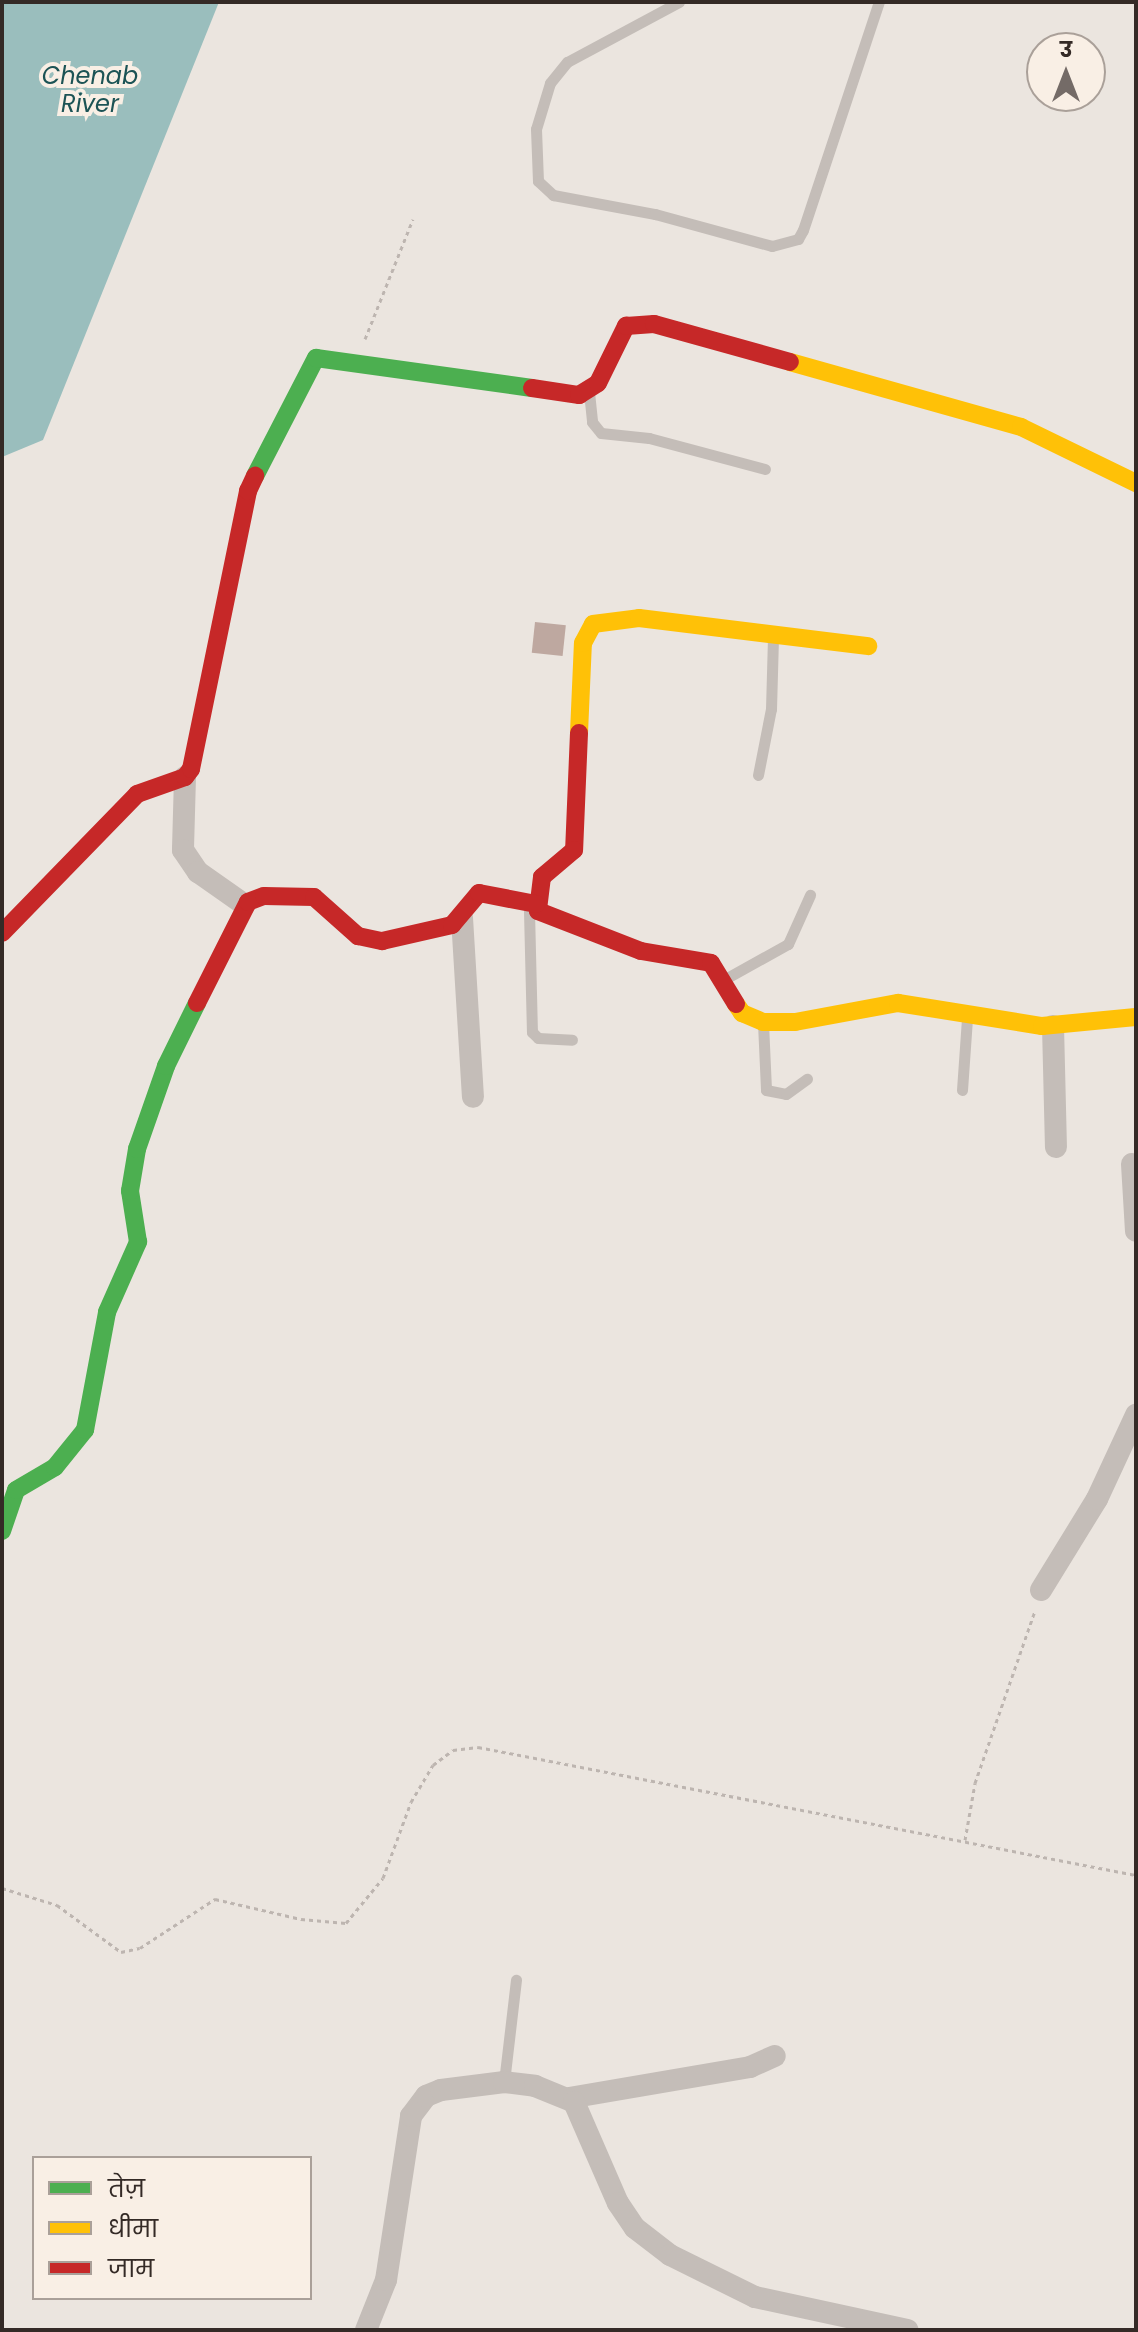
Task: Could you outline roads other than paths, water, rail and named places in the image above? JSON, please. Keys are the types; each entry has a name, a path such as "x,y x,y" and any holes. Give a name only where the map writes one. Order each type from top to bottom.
{"street":[{"path":"245,905 198,872 183,850 185,777 194,756 248,491 308,366 324,356 552,394 589,391 626,326 654,324 1021,427 1136,483"},
{"path":"533,903 542,877 574,850 586,631 604,619 639,618 868,646"},
{"path":"2,933 137,794 185,777"},
{"path":"2,1531 16,1490 55,1467 85,1430 107,1312 138,1242 130,1191 137,1149 166,1066 245,905 264,896 314,897 358,936 382,941 428,933 462,918 479,893 533,903 543,915 641,951 711,963 725,979 742,1013 763,1022 795,1022 898,1003 1053,1026 1136,1017"},
{"path":"462,918 473,1097"},
{"path":"1053,1026 1056,1147"},
{"path":"1132,1164 1136,1223"},
{"path":"1041,1590 1097,1499 1136,1415"},
{"path":"366,2330 386,2280 411,2116 426,2096 441,2090 504,2082 569,2098 750,2067 775,2056"},
{"path":"569,2098 581,2112 598,2166 618,2203 650,2242 755,2297 907,2330"}],"lane":[{"path":"679,2 567,62 550,83 536,129 538,181 553,195 655,214 772,246 798,239 803,230 879,2"},
{"path":"589,391 592,422 601,433 649,438 765,469"},
{"path":"758,775 771,709 773,633"},
{"path":"725,979 788,944 810,895"},
{"path":"533,903 532,1032 538,1038 572,1040"},
{"path":"962,1090 967,1013"},
{"path":"763,1022 766,1090 786,1094 807,1079"},
{"path":"504,2082 516,1980"}],"water":[{"name":"Chenab River","path":"2,2 219,2 43,440 2,457"}]}
